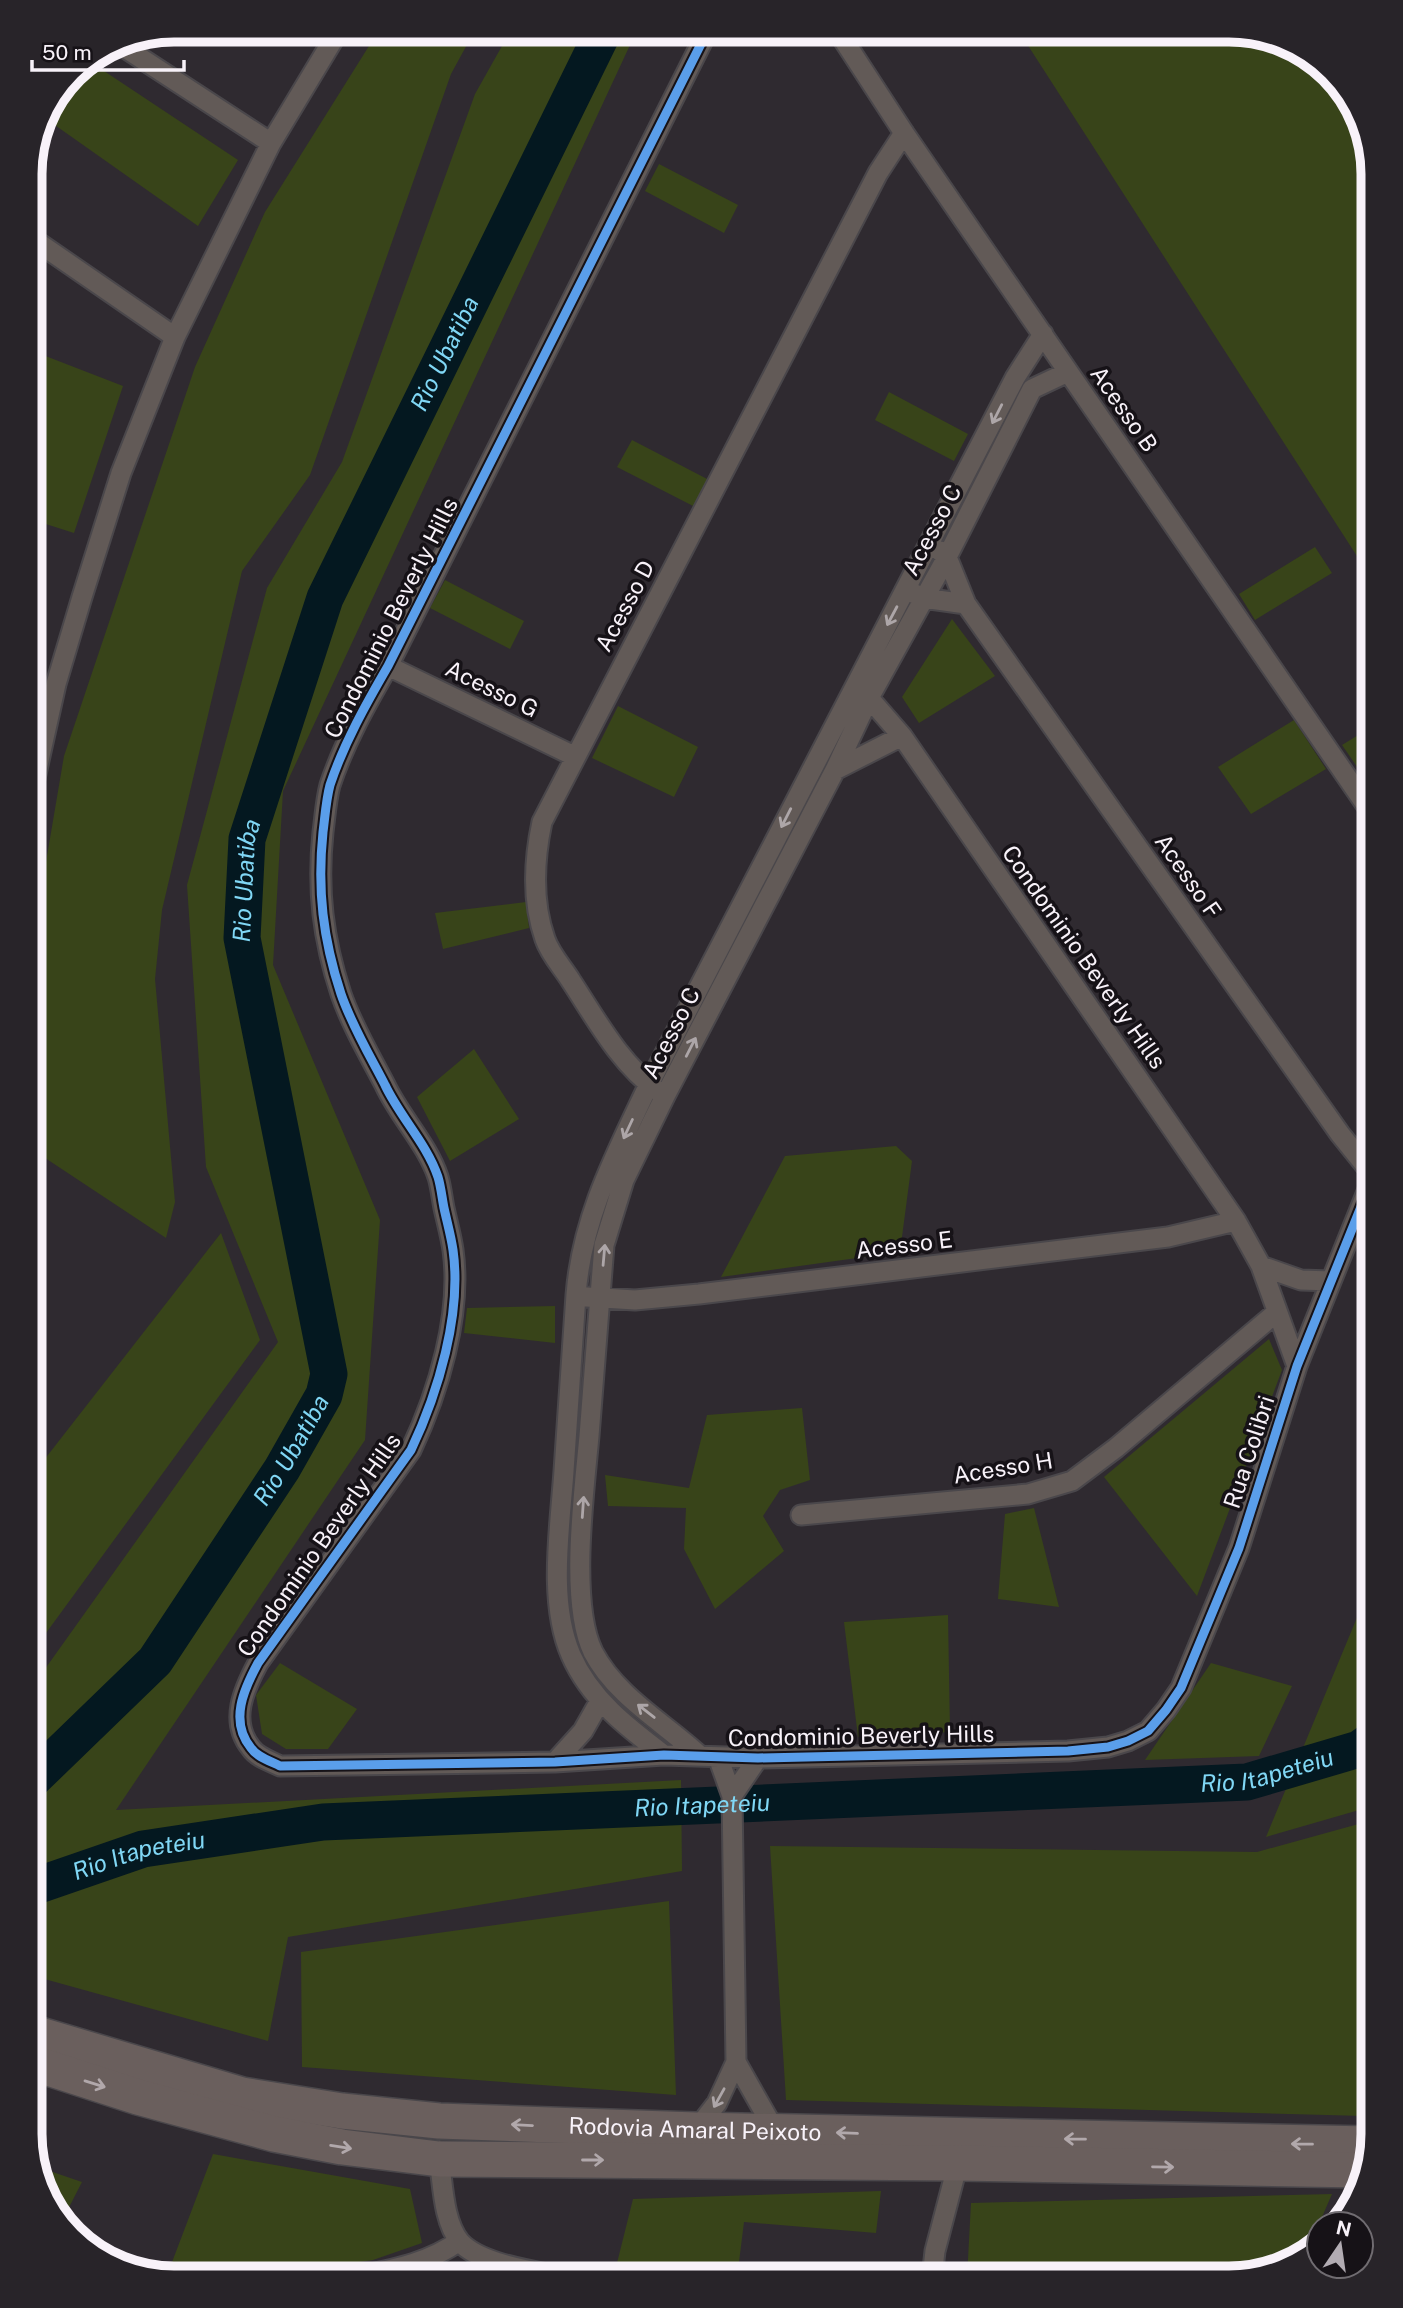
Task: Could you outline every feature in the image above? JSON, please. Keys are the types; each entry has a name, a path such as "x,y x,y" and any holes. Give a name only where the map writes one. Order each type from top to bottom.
{"highway":[{"name":"Rodovia Amaral Peixoto","path":"42,2036 242,2095 439,2121 696,2130 1360,2144"},
{"name":"Rodovia Amaral Peixoto","path":"42,2066 138,2097 274,2134 342,2147 439,2159 958,2163 1356,2170"}],"street":[{"path":"42,747 56,684 117,485 175,337 271,143 332,42"},
{"name":"Condominio Beverly Hills","path":"702,42 388,666 362,711 330,787 320,859 319,894 327,944 342,997 393,1102 425,1149 438,1177 453,1250 454,1297 449,1335 429,1408 411,1450 258,1663 240,1702 241,1730 250,1748 280,1766 555,1762 664,1755 758,1758 1068,1751 1108,1747 1148,1731"},
{"name":"Acesso B","path":"845,42 904,133 1361,798"},
{"path":"127,50 271,143"},
{"name":"Acesso D","path":"665,1096 649,1084 616,1049 546,942 536,893 538,844 542,822 878,173 904,133"},
{"path":"42,245 175,337"},
{"name":"Acesso C","path":"664,1755 628,1728 600,1701 571,1656 558,1609 562,1495 579,1262 595,1203 649,1084 914,594 932,543 1015,378 1043,334"},
{"path":"1015,378 1032,390 1068,372"},
{"name":"Acesso C","path":"914,594 947,557 1032,390"},
{"name":"Acesso F","path":"932,543 947,557 967,604 1361,1161"},
{"path":"914,594 967,604"},
{"name":"Acesso G","path":"388,666 574,756"},
{"name":"Condominio Beverly Hills","path":"861,693 902,736 1236,1221 1261,1266 1297,1366"},
{"name":"Acesso C","path":"708,1756 617,1685 593,1650 585,1627 580,1597 583,1513 604,1245 617,1198 665,1096 835,770 861,693"},
{"path":"835,770 902,736"},
{"name":"Rua Colibri","path":"1148,1731 1181,1688 1239,1548 1297,1366 1361,1206"},
{"name":"Acesso E","path":"576,1295 635,1300 699,1294 1154,1239 1236,1221"},
{"path":"1261,1266 1301,1280 1331,1281"},
{"name":"Acesso H","path":"801,1515 1028,1494 1072,1481 1116,1448 1278,1312"},
{"path":"555,1762 583,1731 600,1701"},
{"path":"696,2130 717,2103 736,2062 732,1798 708,1756"},
{"path":"732,1798 758,1758"},
{"path":"736,2062 775,2131"},
{"path":"439,2159 447,2208 459,2241 473,2253 515,2266"},
{"path":"933,2266 958,2163"},
{"path":"401,2266 445,2252 459,2241"}],"green space":[{"path":"371,42 468,42 451,74 310,475 242,571 162,910 155,979 175,1202 166,1238 42,1156 42,885 64,756 195,367 265,212"},
{"path":"504,42 631,42 283,791 273,965 380,1220 365,1440 116,1810 681,1780 682,1871 288,1937 268,2041 42,1978 42,1673 278,1342 206,1167 187,885 267,588 342,462 475,94"},
{"path":"1026,42 1238,42 1255,45 1271,49 1302,64 1328,87 1339,101 1357,140 1361,174 1361,562"},
{"path":"98,67 238,160 198,226 52,123 69,94"},
{"path":"659,164 738,205 724,233 645,191"},
{"path":"42,355 123,386 74,533 42,523"},
{"path":"889,392 968,434 954,461 875,420"},
{"path":"632,440 711,481 697,508 617,467"},
{"path":"1315,547 1332,573 1255,620 1239,594"},
{"path":"445,580 524,621 510,649 430,608"},
{"path":"952,619 995,676 919,723 902,697"},
{"path":"618,706 698,747 674,797 592,758"},
{"path":"1294,720 1326,769 1251,814 1218,767"},
{"path":"1361,733 1361,773 1342,745"},
{"path":"526,902 529,928 443,949 435,913"},
{"path":"474,1049 519,1119 450,1161 417,1097"},
{"path":"896,1146 912,1161 900,1252 721,1277 785,1156"},
{"path":"221,1233 260,1340 42,1639 42,1463"},
{"path":"555,1306 555,1343 464,1333 467,1308"},
{"path":"1269,1339 1282,1370 1197,1596 1104,1477"},
{"path":"802,1408 810,1480 780,1490 763,1516 784,1551 715,1609 684,1549 686,1508 608,1506 605,1475 689,1488 707,1415"},
{"path":"1034,1508 1059,1607 998,1599 1005,1514"},
{"path":"1361,1608 1361,1809 1266,1837"},
{"path":"948,1615 950,1732 858,1737 844,1622"},
{"path":"280,1663 357,1709 328,1749 286,1749 262,1734 256,1695"},
{"path":"1211,1663 1292,1686 1259,1756 1145,1760"},
{"path":"1361,1823 1361,2116 786,2100 770,1846 1257,1852"},
{"path":"669,1901 676,2095 302,2067 301,1952"},
{"path":"213,2154 410,2189 422,2243 373,2260 331,2266 171,2266"},
{"path":"48,2170 82,2182 67,2211"},
{"path":"881,2191 876,2233 744,2222 738,2266 616,2266 633,2199"},
{"path":"1332,2194 1325,2210 1305,2210 1305,2242 1271,2259 1246,2265 968,2266 971,2203"},
{"path":"1341,2196 1345,2196 1339,2207 1334,2210"}],"waterway":[{"name":"Rio Ubatiba","path":"42,1770 155,1661 282,1469 324,1395 329,1374 242,938 247,839 325,598 598,42"},
{"name":"Rio Itapeteiu","path":"42,1884 143,1849 323,1822 1247,1782 1361,1748"}],"cycle path":[{"path":"702,42 388,666 356,724 330,785 321,853 321,894 330,954 345,1006 356,1029 391,1097 427,1153 438,1177 453,1250 454,1300 439,1379 411,1450 258,1663 241,1705 244,1738 257,1754 280,1766 555,1762 664,1755 758,1758 1068,1751 1108,1747 1128,1741 1148,1731 1181,1688 1239,1548 1297,1366 1361,1207"}]}
